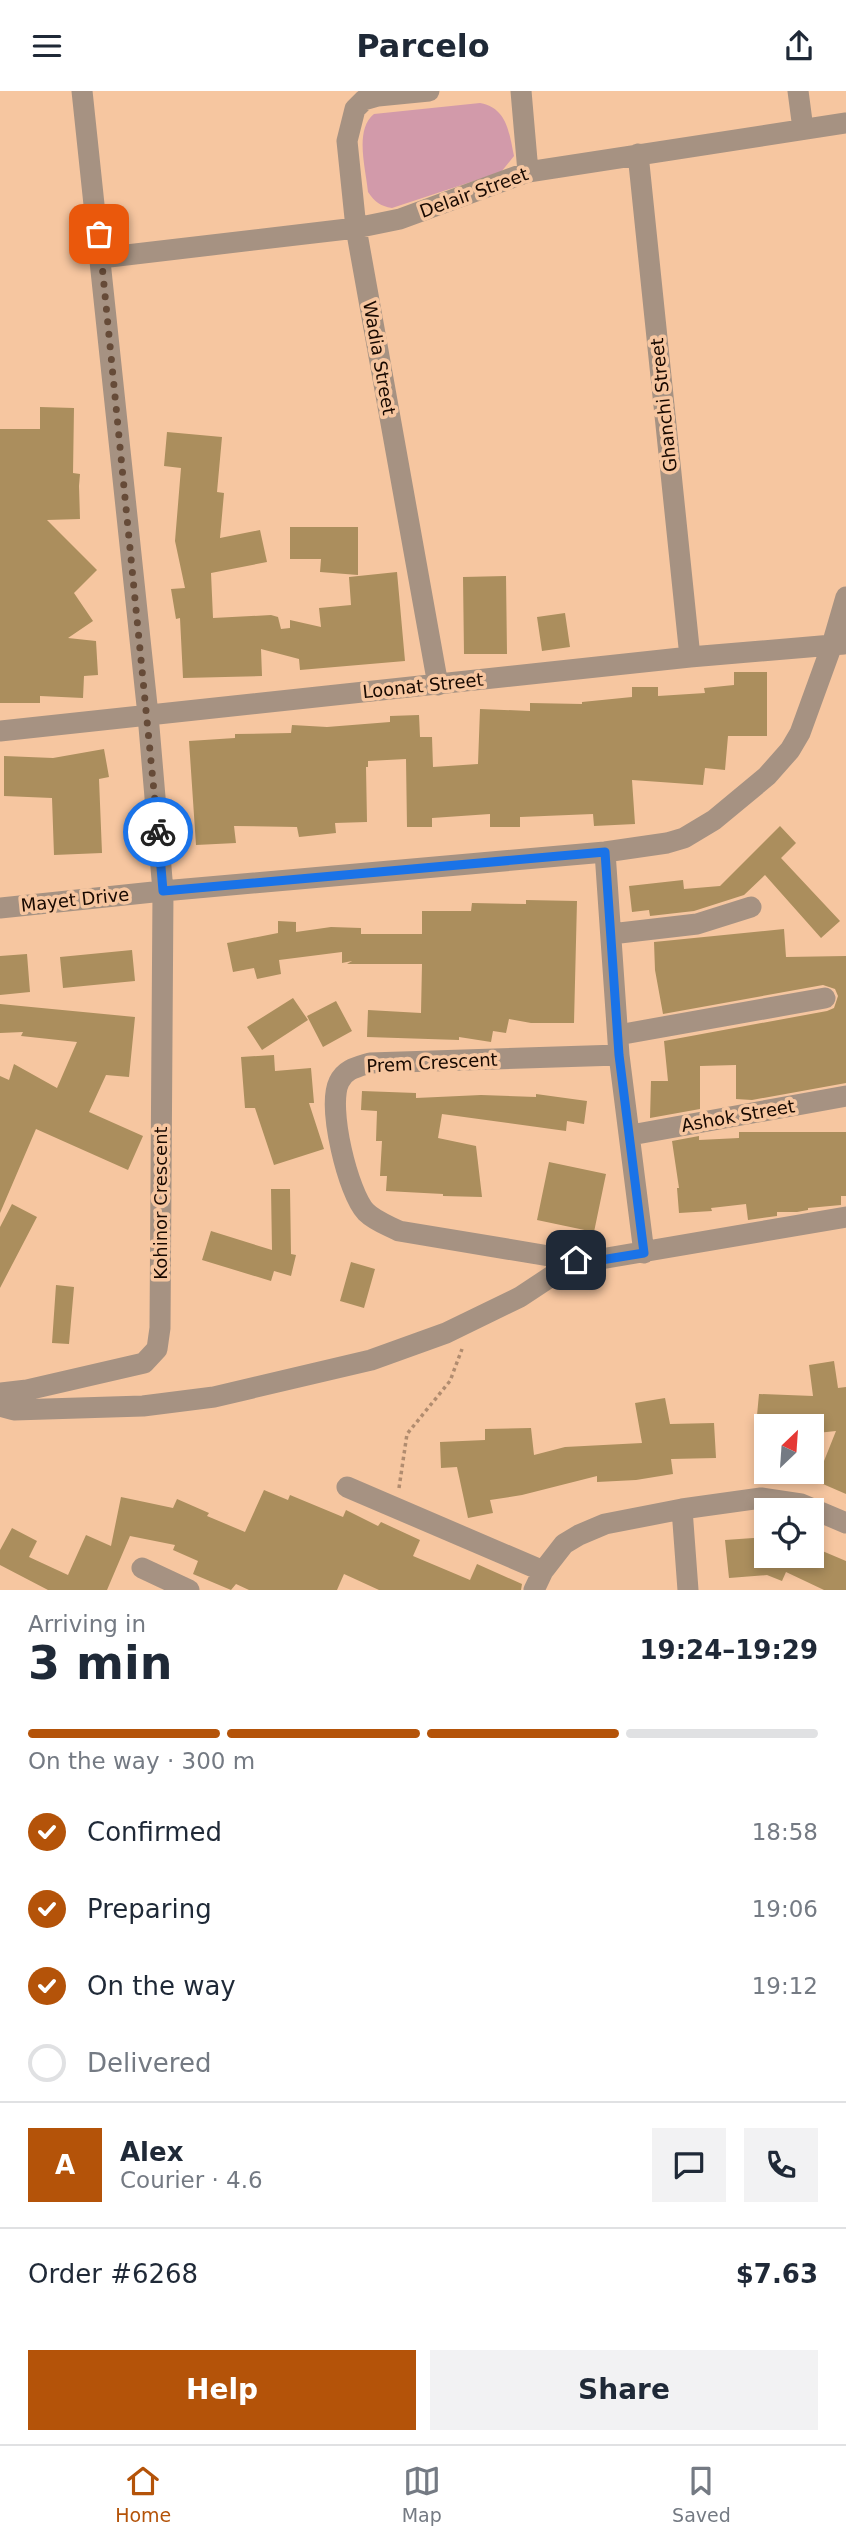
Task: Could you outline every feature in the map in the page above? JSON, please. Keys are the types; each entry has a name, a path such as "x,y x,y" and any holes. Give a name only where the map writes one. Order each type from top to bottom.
{"street":[{"name":"Kohinor Crescent","path":"0,1393 144,1363 157,1349 160,1314 163,891 148,715 82,91"},
{"name":"Wadia Street","path":"429,91 364,100 355,109 347,141 356,228 438,685"},
{"path":"520,91 528,172"},
{"path":"798,91 803,129"},
{"name":"Delair Street","path":"101,258 356,228 400,219 528,172 846,123"},
{"name":"Ghanchi Street","path":"638,154 690,657"},
{"name":"Mayet Drive","path":"0,908 605,852 684,838 714,820 768,776 790,750 839,644 846,597"},
{"name":"Loonat Street","path":"0,731 690,657 839,644"},
{"path":"605,852 618,1045 644,1253"},
{"path":"611,934 697,924 751,907"},
{"path":"618,1045 825,998"},
{"name":"Prem Crescent","path":"618,1045 370,1063 350,1069 339,1081 335,1105 353,1189 364,1211 375,1220 399,1231 595,1261 846,1217"},
{"name":"Ashok Street","path":"631,1135 846,1096"},
{"path":"0,1406 14,1410 155,1404 214,1397 371,1360 446,1333 520,1297 576,1260"},
{"path":"347,1487 396,1507 538,1580 564,1544 579,1535 605,1524 682,1509 738,1500 779,1499 802,1504 846,1523"},
{"path":"682,1509 688,1590"},
{"path":"142,1568 189,1590"}],"path":[{"path":"396,1507 407,1434 450,1381 459,1354 466,1344"}],"shaded area":[{"path":"480,103 496,110 508,130 514,156 501,172 392,208 381,205 373,198 368,192 363,140 364,130 374,114"}],"building":[{"path":"40,407 74,408 73,473 80,474 80,519 47,520 97,570 74,593 93,621 68,638 96,641 98,675 84,676 83,698 40,696 40,703 0,703 0,429 40,429"},
{"path":"167,432 222,437 217,492 224,493 220,538 260,530 267,562 211,573 213,618 271,615 278,617 281,629 290,628 290,620 321,627 319,608 351,605 349,577 397,572 405,661 300,670 299,659 261,649 262,676 183,678 180,618 176,619 171,589 185,588 175,541 181,468 164,466"},
{"path":"290,527 358,527 358,575 320,572 321,559 290,559"},
{"path":"506,576 507,654 464,654 463,577"},
{"path":"565,613 570,647 542,651 537,617"},
{"path":"734,672 767,672 767,736 728,736 725,770 705,768 703,785 632,780 635,824 594,826 593,814 520,817 520,827 490,827 490,814 432,818 432,827 407,827 406,759 368,761 367,822 335,823 336,833 299,837 297,827 234,826 236,843 196,845 189,741 235,738 235,734 291,733 292,725 327,727 390,722 390,716 419,715 420,737 432,737 433,767 478,764 480,709 530,711 530,703 582,704 632,697 632,687 658,687 658,696 705,693 704,688 734,685"},
{"path":"104,749 109,777 99,779 102,853 54,855 52,798 4,796 4,756 53,758"},
{"path":"780,826 796,843 781,858 840,921 821,938 765,875 744,895 694,911 650,916 649,910 632,912 629,886 683,880 684,889 720,886"},
{"path":"526,900 577,901 574,1023 531,1023 509,1019 506,1033 493,1031 491,1042 459,1037 459,1040 367,1037 368,1010 421,1013 422,964 347,964 352,961 342,963 342,952 279,960 281,974 257,979 254,968 233,972 227,943 278,933 278,921 296,922 296,932 331,927 361,928 361,934 422,934 422,911 471,911 472,903 526,904"},
{"path":"784,929 786,957 846,956 846,1083 752,1100 736,1099 736,1065 700,1066 700,1109 650,1118 651,1081 668,1081 664,1041 827,1011 834,1008 838,996 835,989 823,985 663,1014 655,970 654,942"},
{"path":"132,950 135,981 63,988 60,957"},
{"path":"27,954 30,992 0,995 0,956"},
{"path":"293,998 308,1020 262,1050 247,1027"},
{"path":"336,1001 352,1031 323,1047 307,1016"},
{"path":"0,1004 135,1017 129,1077 106,1075 89,1112 143,1136 128,1170 36,1129 0,1213 0,1076 9,1080 14,1064 57,1088 77,1042 21,1036 23,1032 0,1033"},
{"path":"274,1055 275,1071 311,1068 314,1103 309,1103 324,1149 274,1165 255,1108 245,1108 241,1057"},
{"path":"362,1091 416,1093 416,1098 481,1095 536,1097 536,1094 587,1101 584,1124 567,1121 566,1131 442,1114 438,1138 476,1146 482,1197 443,1196 386,1191 387,1176 380,1176 382,1141 376,1141 377,1111 361,1110"},
{"path":"739,1132 846,1132 846,1196 841,1196 841,1205 808,1208 797,1212 777,1212 777,1216 748,1220 746,1204 711,1208 712,1211 679,1213 679,1188 672,1141 699,1136 699,1140 739,1138"},
{"path":"549,1162 606,1174 594,1232 537,1220"},
{"path":"271,1189 290,1189 291,1254 296,1255 291,1276 274,1271 271,1281 202,1260 211,1231 272,1250"},
{"path":"12,1204 37,1217 0,1288 0,1227"},
{"path":"351,1262 375,1269 364,1308 340,1301"},
{"path":"56,1285 74,1287 69,1344 52,1343"},
{"path":"834,1361 838,1388 846,1387 846,1494 823,1484 824,1461 836,1431 824,1432 824,1414 757,1414 759,1394 813,1396 809,1365"},
{"path":"665,1398 670,1424 714,1423 716,1458 671,1459 673,1474 597,1482 597,1476 522,1495 490,1500 493,1513 468,1518 457,1467 441,1468 440,1442 485,1440 485,1429 531,1428 534,1455 565,1447 642,1443 635,1403"},
{"path":"264,1490 288,1500 290,1495 343,1517 346,1510 378,1526 381,1522 420,1540 413,1556 470,1580 477,1564 522,1584 521,1590 379,1590 344,1574 337,1590 249,1590 236,1584 231,1590 193,1574 198,1561 173,1550 175,1545 130,1536 107,1590 48,1590 0,1565 0,1550 12,1528 37,1541 29,1557 68,1575 86,1535 111,1546 121,1497 173,1508 177,1499 209,1513 207,1516 245,1532"},
{"path":"754,1538 754,1568 824,1568 824,1552 846,1561 846,1590 824,1590 786,1572 782,1581 767,1575 729,1578 725,1540"}],"way so far":[{"path":"99,234 158,832"}],"route":[{"path":"158,832 163,891 605,852 619,1055 644,1253 595,1261 576,1260"}]}
